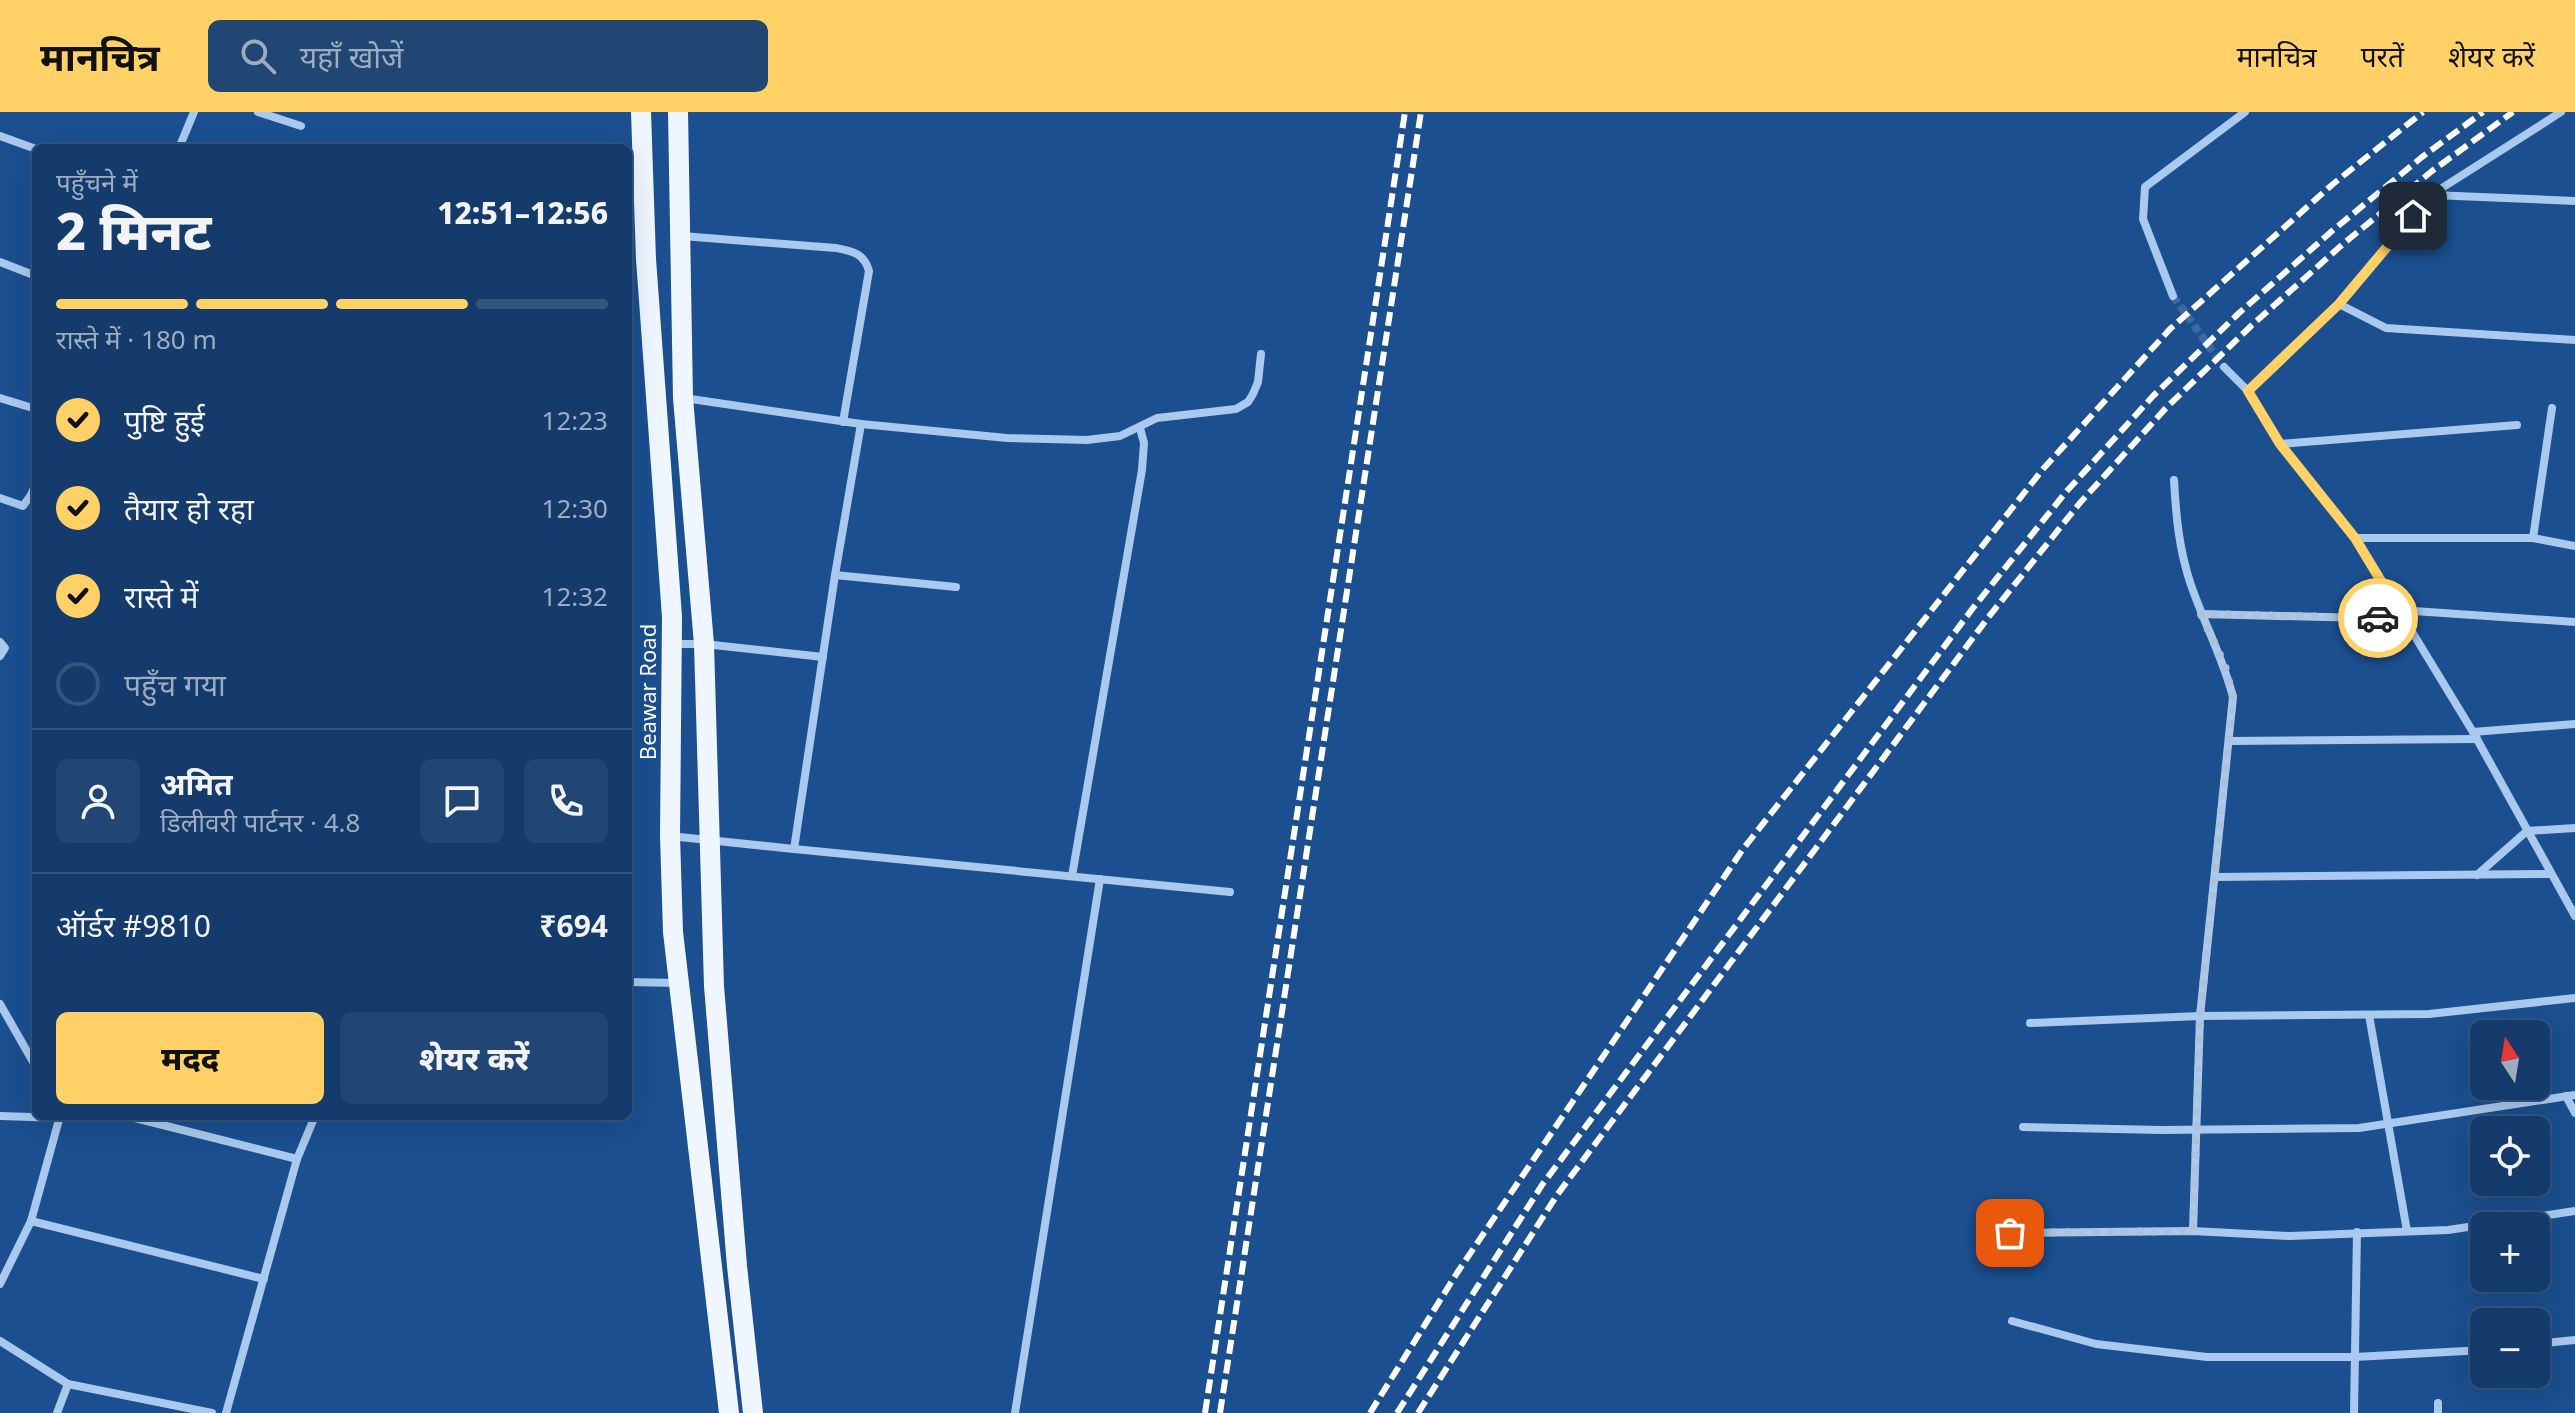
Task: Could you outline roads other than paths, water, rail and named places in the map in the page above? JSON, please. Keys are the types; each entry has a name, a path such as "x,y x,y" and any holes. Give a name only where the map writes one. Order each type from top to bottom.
{"main road":[{"name":"Beawar Road","path":"641,112 646,259 672,644 670,836 677,983 729,1413"},
{"path":"678,112 683,398 704,644 716,1017 753,1413"}],"street":[{"path":"181,144 194,112"},
{"path":"258,112 301,126"},
{"path":"2173,296 2143,219 2145,187 2245,112"},
{"path":"2248,391 2339,304 2431,195 2561,112"},
{"path":"0,136 32,148"},
{"path":"2431,195 2575,201"},
{"path":"681,236 836,248 854,252 866,260 869,271 843,422"},
{"path":"0,262 32,274"},
{"path":"2339,304 2386,328 2575,340"},
{"path":"683,398 861,424 1007,438 1087,440 1120,436 1157,418 1236,409 1248,402 1258,382 1261,354"},
{"path":"2224,367 2248,391 2280,444 2355,538 2475,735 2575,916"},
{"path":"0,398 32,408"},
{"path":"2533,538 2552,408"},
{"path":"794,849 861,424"},
{"path":"2280,444 2517,425"},
{"path":"1072,876 1142,470 1144,443 1140,428"},
{"path":"2174,480 2177,535 2201,614 2225,666 2233,697 2200,1016 2193,1231"},
{"path":"0,498 23,506 31,495"},
{"path":"2355,538 2533,538 2575,546"},
{"path":"835,575 956,587"},
{"path":"2201,614 2401,614 2575,622"},
{"path":"0,642 5,648 0,656"},
{"path":"672,644 704,644 823,657"},
{"path":"2230,741 2475,735 2575,724"},
{"path":"2477,875 2527,831 2575,828"},
{"path":"670,836 1230,892"},
{"path":"2215,877 2550,874"},
{"path":"1015,1413 1100,879"},
{"path":"632,982 677,983"},
{"path":"2030,1023 2200,1016 2429,1014 2575,998"},
{"path":"0,1004 32,1060"},
{"path":"2369,1015 2407,1231"},
{"path":"2023,1127 2196,1130 2359,1128 2570,1096 2575,1113"},
{"path":"0,1116 32,1117"},
{"path":"0,1284 31,1221 59,1120"},
{"path":"143,1120 297,1159"},
{"path":"226,1413 297,1159 313,1120"},
{"path":"2010,1233 2193,1231 2290,1236 2448,1230 2575,1211"},
{"path":"31,1221 264,1279"},
{"path":"2354,1413 2357,1232"},
{"path":"0,1256 11,1257"},
{"path":"2012,1321 2096,1344 2207,1357 2355,1357 2470,1351"},
{"path":"2550,1343 2575,1340"},
{"path":"0,1341 68,1384 212,1413"},
{"path":"57,1413 68,1384"},
{"path":"2438,1403 2438,1413"}],"tunnel":[{"path":"2173,296 2224,367"}],"railway":[{"path":"1205,1413 1405,112"},
{"path":"1220,1413 1421,112"},
{"path":"1370,1413 1457,1273 1743,849 2043,469 2170,329 2333,184 2423,112"},
{"path":"1397,1413 1542,1185 1973,608 2066,492 2153,396 2239,313 2332,231 2422,157 2483,112"},
{"path":"1418,1413 1557,1195 1987,619 2079,504 2166,408 2251,326 2343,244 2432,171 2513,112"}]}
